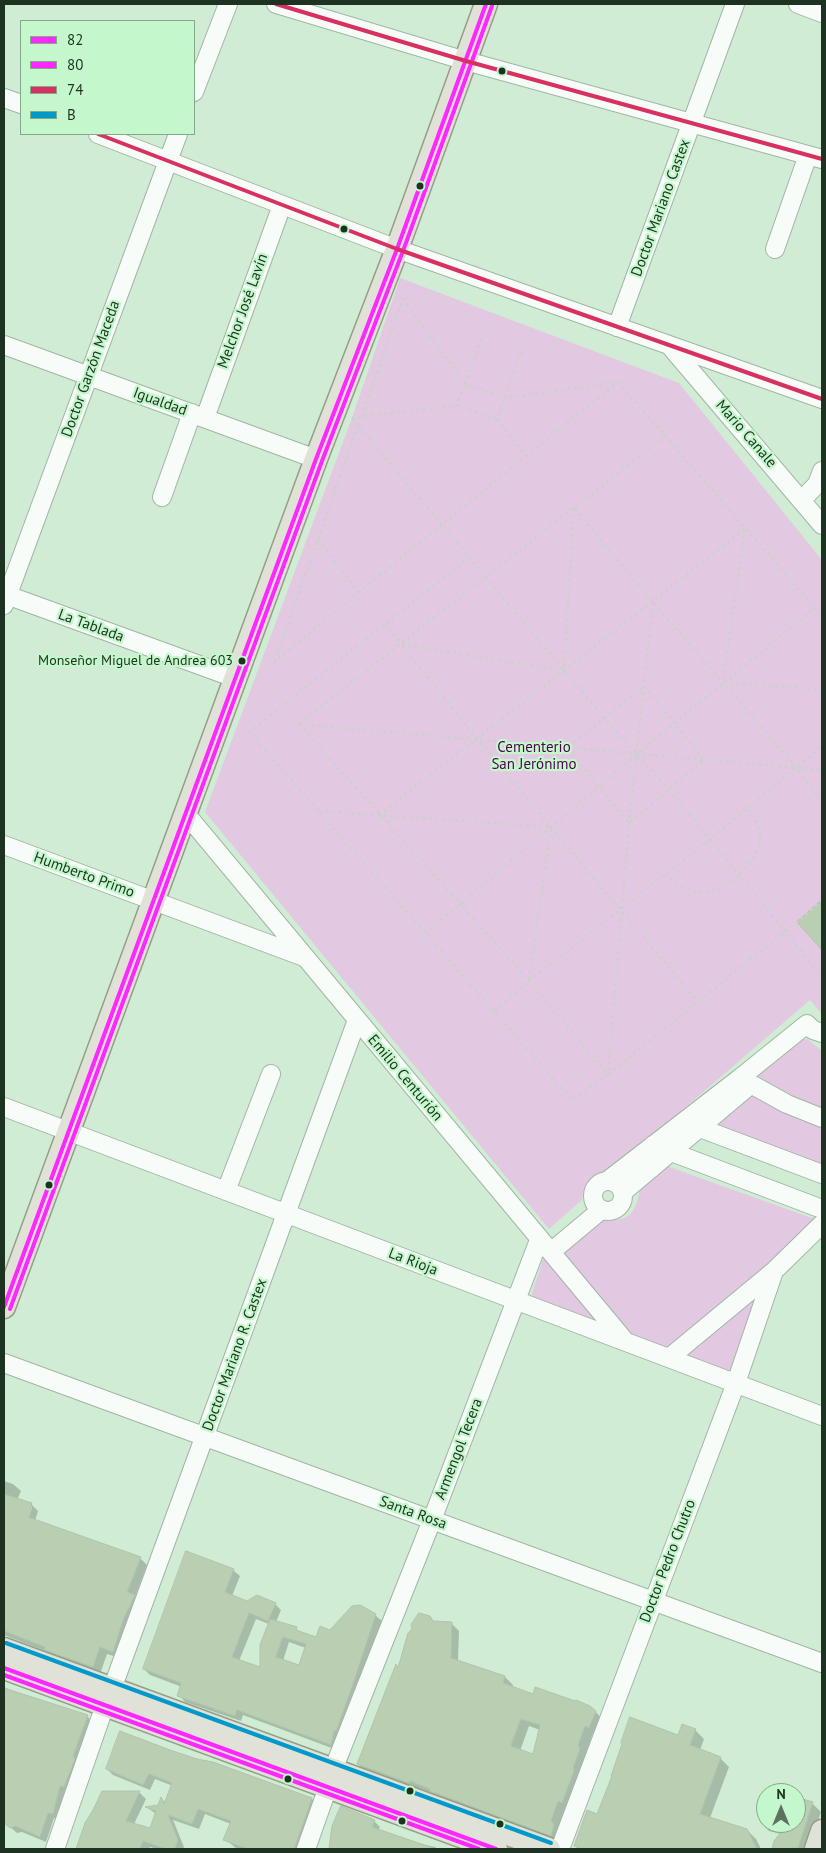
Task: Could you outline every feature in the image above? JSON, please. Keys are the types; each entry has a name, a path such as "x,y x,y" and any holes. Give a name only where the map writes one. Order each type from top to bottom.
{"main road":[{"path":"4,1307 316,459 397,249 486,4"},
{"path":"4,1649 109,1697 331,1778 549,1849"},
{"path":"4,1668 109,1697"},
{"path":"331,1778 496,1849"},
{"path":"816,1849 822,1832"}],"street":[{"path":"195,89 228,4"},
{"path":"276,4 466,61 815,158 775,249"},
{"name":"Doctor Mariano Castex","path":"617,327 736,4"},
{"path":"798,4 822,13"},
{"path":"4,98 20,104"},
{"path":"101,135 397,249 822,399"},
{"name":"Doctor Garzón Maceda","path":"5,598 178,135"},
{"name":"Melchor José Lavín","path":"162,497 199,416 282,205"},
{"name":"Igualdad","path":"4,344 316,459"},
{"name":"Mario Canale","path":"669,345 822,524"},
{"path":"802,500 817,484 822,471"},
{"name":"La Tablada","path":"5,598 235,678"},
{"name":"Emilio Centurión","path":"186,814 626,1342"},
{"name":"Humberto Primo","path":"4,845 305,958"},
{"name":"Doctor Mariano R. Castex","path":"55,1849 357,1020"},
{"path":"623,1192 700,1127 745,1081 807,1024 813,1030 822,1034"},
{"path":"226,1191 271,1074"},
{"path":"745,1081 787,1104 822,1118"},
{"path":"607,1181 617,1184 623,1192 623,1202 611,1212 601,1210 594,1204 593,1194 598,1185 607,1181 682,1122 745,1081"},
{"name":"La Rioja","path":"4,1107 822,1416"},
{"path":"682,1122 700,1127 822,1174"},
{"path":"653,1145 822,1209"},
{"path":"545,1246 601,1210"},
{"name":"Doctor Pedro Chutro","path":"669,1358 774,1271 822,1224"},
{"name":"Armengol Tecera","path":"306,1849 331,1778 516,1301 545,1246"},
{"name":"Doctor Pedro Chutro","path":"560,1849 652,1601 736,1384 774,1271"},
{"name":"Santa Rosa","path":"4,1363 822,1663"}],"path":[{"path":"362,417 403,299 465,384 505,398 618,382"},
{"path":"457,405 484,330"},
{"path":"497,419 524,344"},
{"path":"618,382 822,616"},
{"path":"358,425 275,661 442,523 618,382"},
{"path":"526,456 497,419 457,405 352,418 442,523 564,671 668,790 822,977"},
{"path":"299,724 665,436"},
{"path":"574,508 652,602 796,767 822,802"},
{"path":"564,671 574,508"},
{"path":"379,815 746,528"},
{"path":"723,683 746,528"},
{"path":"318,540 359,592"},
{"path":"470,557 249,732 572,1100 608,1074 822,900"},
{"path":"608,1074 629,823 652,602"},
{"path":"426,933 637,754 815,608"},
{"path":"385,624 477,739 698,1002"},
{"path":"401,644 564,671"},
{"path":"723,683 822,688"},
{"path":"567,748 644,686"},
{"path":"644,686 704,759"},
{"path":"299,724 822,770"},
{"path":"299,724 529,981 608,1074"},
{"path":"495,1011 529,981 709,840 822,746"},
{"path":"567,748 629,823"},
{"path":"629,823 704,759"},
{"path":"666,874 684,889 707,892 718,889 738,875 752,862 760,847 760,832 747,809"},
{"path":"319,811 551,828"},
{"path":"529,981 551,828"}],"green space":[{"name":"Cementerio San Jerónimo","path":"400,278 679,383 822,560 822,1014 810,1000 608,1174 597,1177 589,1182 584,1189 582,1200 549,1229 205,812 352,418"},
{"path":"807,1039 822,1051 822,1114 751,1076 798,1041"},
{"path":"748,1093 822,1122 822,1168 712,1124"},
{"path":"661,1164 820,1221 668,1352 629,1338 560,1250 595,1221 616,1220 629,1215 637,1203 641,1182"},
{"path":"544,1256 607,1329 530,1300"},
{"path":"757,1294 732,1373 685,1356"}],"building":[{"path":"822,900 822,950 797,922"},
{"path":"4,1494 32,1503 28,1517 141,1557 127,1592 135,1595 123,1620 113,1652 100,1647 93,1667 44,1650 45,1647 4,1631"},
{"path":"186,1551 234,1569 225,1592 247,1601 257,1595 276,1603 268,1621 249,1613 232,1657 260,1667 260,1645 270,1619 297,1627 296,1630 316,1637 320,1626 330,1630 352,1606 360,1605 376,1614 353,1684 336,1731 334,1731 331,1745 237,1710 235,1716 177,1696 181,1683 143,1669","holes":["283,1637 306,1644 299,1665 276,1657"]},
{"path":"419,1613 430,1616 433,1621 452,1622 451,1658 505,1676 503,1683 533,1694 535,1687 576,1700 596,1711 589,1728 585,1726 578,1745 580,1749 573,1768 574,1771 562,1803 558,1801 551,1821 554,1824 551,1836 430,1791 430,1789 410,1781 409,1783 357,1764 396,1664 398,1668 408,1633 412,1629 411,1625","holes":["521,1719 540,1725 533,1754 511,1746"]},
{"path":"4,1688 88,1715 73,1756 75,1759 64,1787 60,1786 53,1814 48,1813 40,1837 15,1826 10,1828 4,1823"},
{"path":"630,1717 678,1735 682,1724 696,1729 690,1745 721,1757 700,1814 747,1829 757,1849 582,1849 574,1846 587,1810 597,1814 612,1776"},
{"path":"120,1731 312,1798 294,1849 248,1849 223,1840 231,1821 198,1809 192,1824 168,1815 178,1840 175,1849 166,1849 143,1841 140,1849 76,1849 85,1823 102,1791 140,1791 126,1821 150,1828 156,1811 145,1807 158,1805 161,1797 164,1804 172,1783 149,1774 143,1785 106,1769"},
{"path":"806,1800 813,1802 806,1823"},
{"path":"341,1806 375,1820 372,1827 433,1848 329,1849 332,1826"},
{"path":"780,1833 803,1833 798,1848 772,1849 774,1841"}],"transit line":[{"name":"74","path":"276,4 466,61 822,159"},
{"name":"82","path":"4,1307 316,459 397,249 486,4"},
{"name":"80","path":"10,1309 322,461 403,251 492,6"},
{"name":"74","path":"101,135 397,249 822,399"},
{"name":"B","path":"6,1643 551,1843"},
{"name":"82","path":"4,1668 496,1849"},
{"name":"80","path":"4,1675 479,1849"}],"place":[{"name":"Monseñor Miguel de Andrea 603","path":"242,661"}]}
